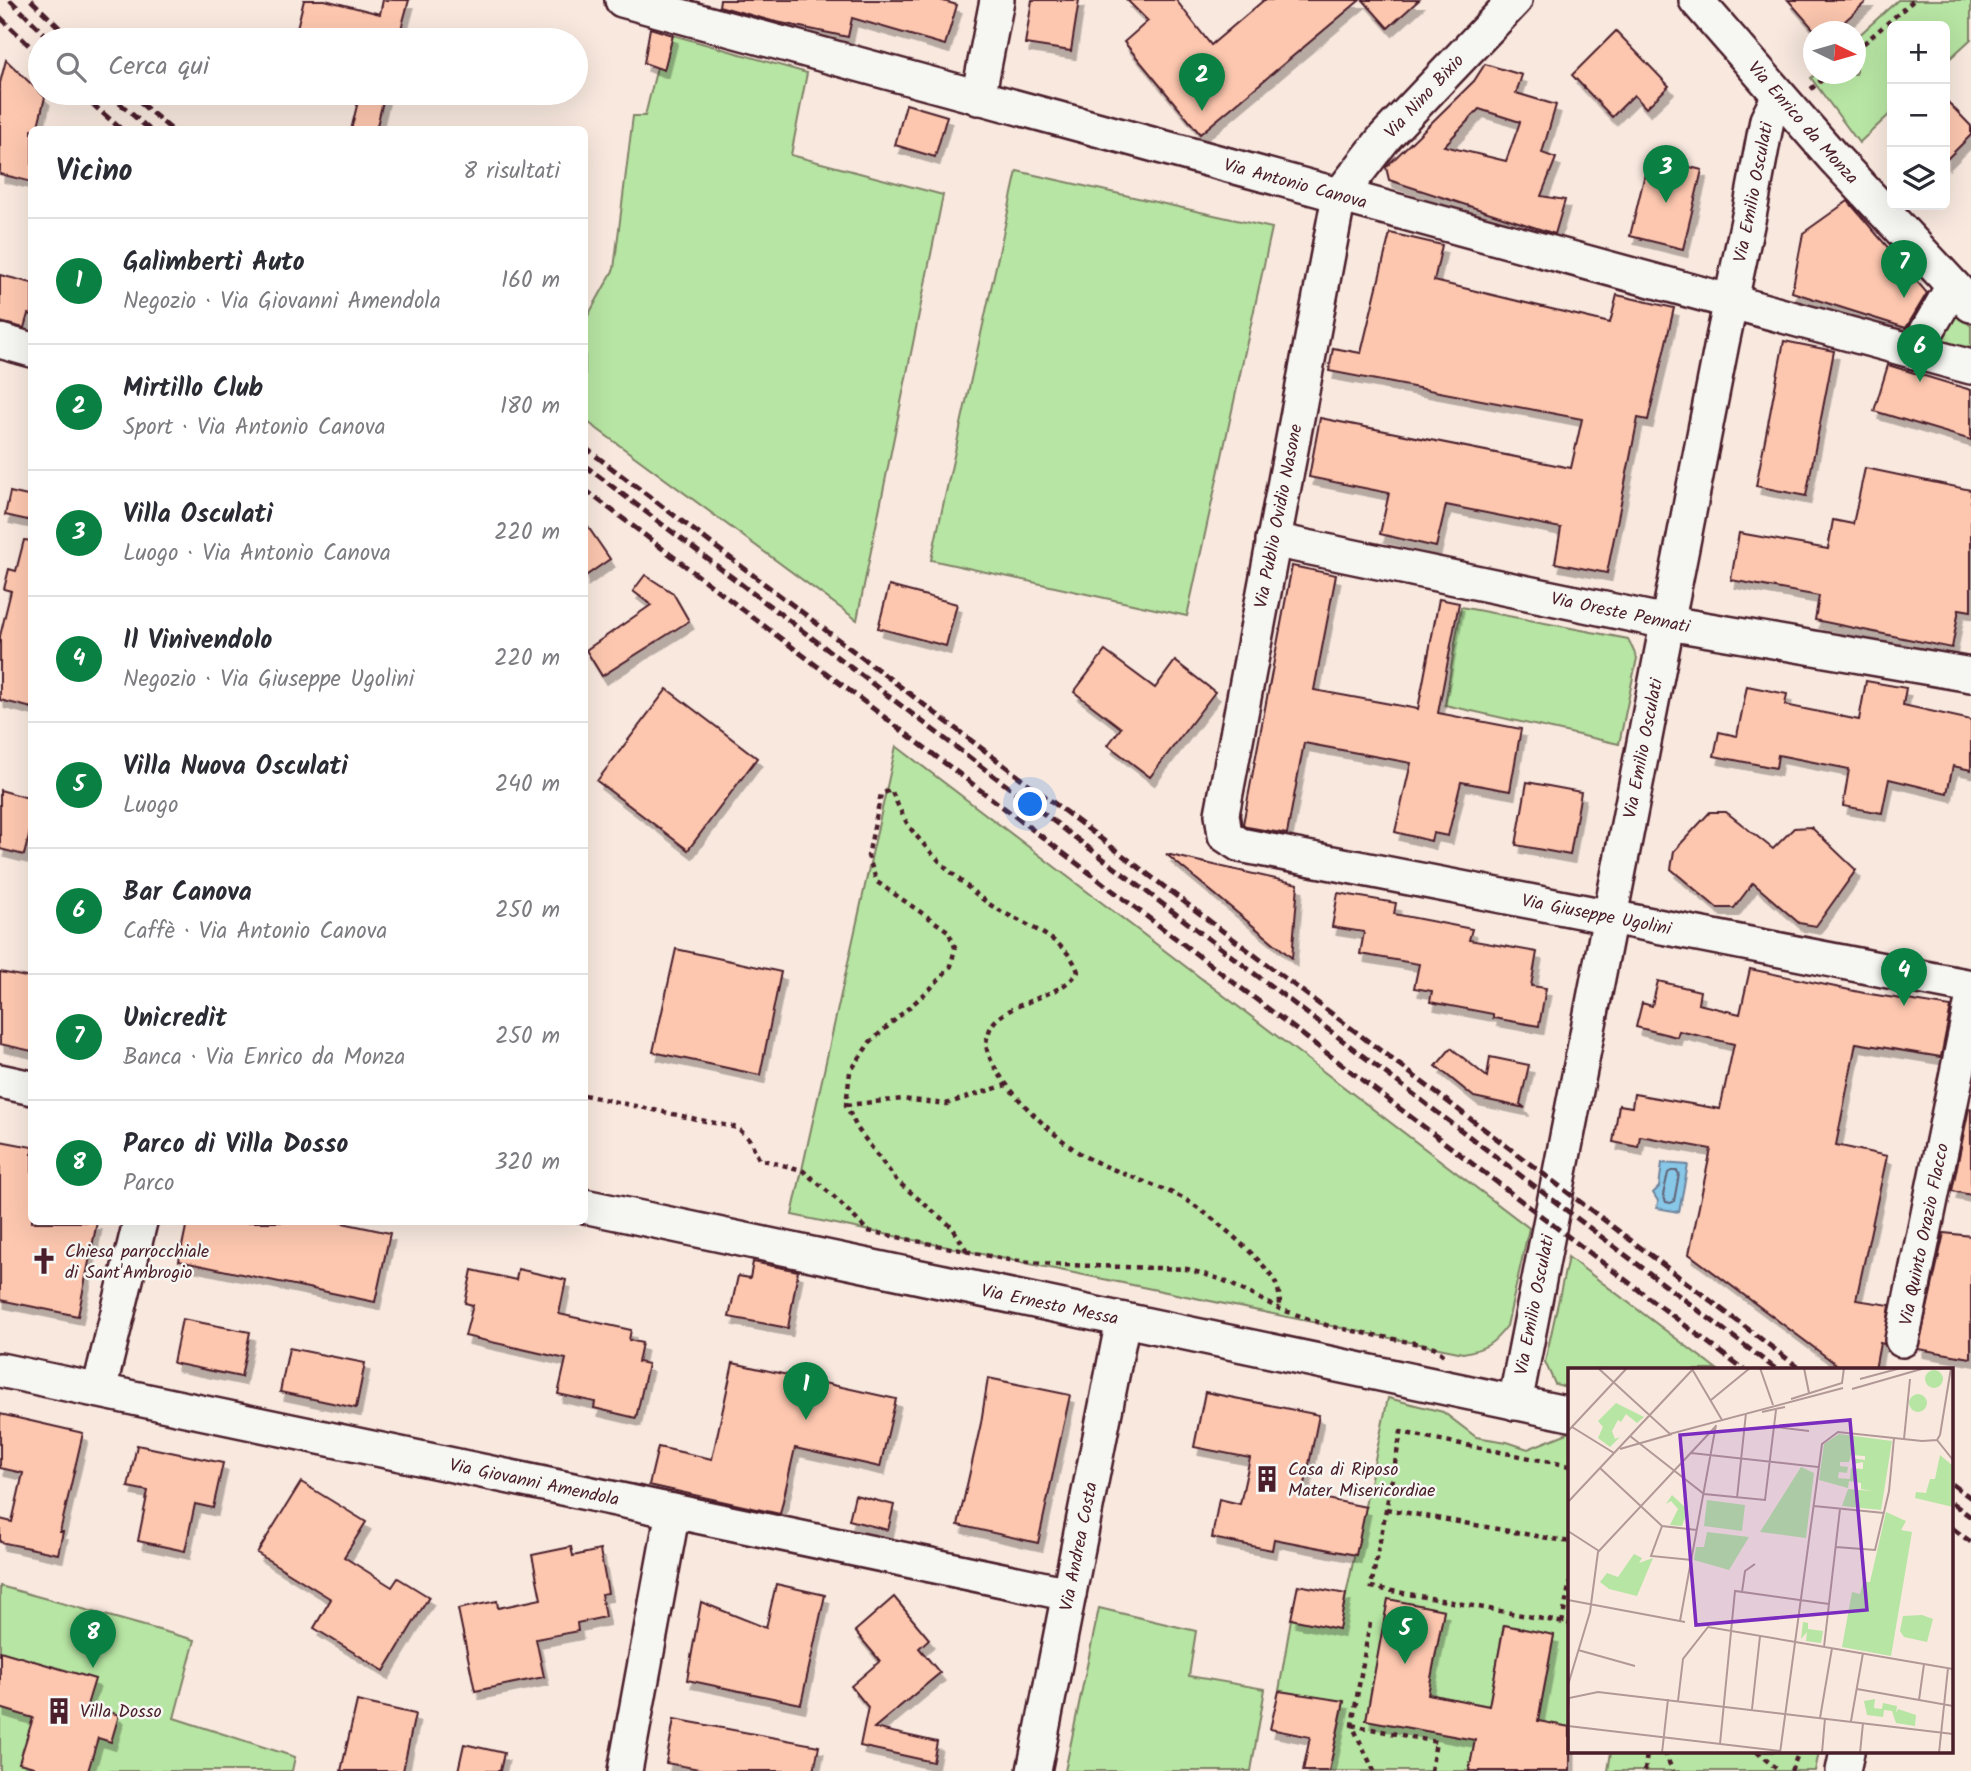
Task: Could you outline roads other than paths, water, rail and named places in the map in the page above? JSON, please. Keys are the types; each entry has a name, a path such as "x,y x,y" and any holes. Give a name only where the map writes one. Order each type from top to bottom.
{"street":[{"name":"Via Antonio Canova","path":"622,0 669,6 978,98 1971,367"},
{"path":"978,98 996,0"},
{"name":"Via Nino Bixio","path":"1339,196 1385,137 1515,0"},
{"name":"Via Enrico da Monza","path":"1696,0 1779,96 1962,296"},
{"name":"Via Emilio Osculati","path":"1515,1403 1730,303 1751,211 1767,120 1779,96"},
{"name":"Via Publio Ovidio Nasone","path":"1225,835 1222,814 1339,196"},
{"path":"1915,352 1962,296"},
{"path":"0,341 28,349"},
{"name":"Via Oreste Pennati","path":"1273,540 1667,621 1971,675"},
{"name":"Via Giuseppe Ugolini","path":"1225,835 1240,845 1971,987"},
{"name":"Via Quinto Orazio Flacco","path":"1902,1339 1971,1006"},
{"path":"0,1081 28,1087"},
{"name":"Via Ernesto Messa","path":"588,1207 1568,1414"},
{"path":"99,1391 139,1225"},
{"name":"Via Andrea Costa","path":"1034,1771 1123,1320"},
{"name":"Via Giovanni Amendola","path":"0,1370 1069,1594"},
{"path":"625,1771 673,1511"}],"water":[{"path":"1662,1163 1688,1165 1679,1212 1657,1208 1658,1201 1653,1193 1659,1187"}],"railway":[{"path":"10,0 39,28"},
{"path":"31,0 60,28"},
{"path":"0,17 28,44"},
{"path":"94,105 117,126"},
{"path":"122,105 145,126"},
{"path":"143,105 167,126"},
{"path":"588,450 1799,1368"},
{"path":"588,468 1774,1368"},
{"path":"588,492 1741,1368"},
{"path":"1954,1485 1971,1498"},
{"path":"1954,1504 1971,1517"},
{"path":"1954,1529 1971,1542"}],"place":[{"name":"Mirtillo Club","path":"1202,111"},
{"name":"Villa Osculati","path":"1666,203"},
{"name":"Unicredit","path":"1904,298"},
{"name":"Bar Canova","path":"1920,382"},
{"name":"Il Vinivendolo","path":"1904,1006"},
{"name":"Chiesa parrocchiale di Sant'Ambrogio","path":"44,1261"},
{"name":"Galimberti Auto","path":"806,1420"},
{"name":"Casa di Riposo Mater Misericordiae","path":"1267,1479"},
{"name":"Villa Nuova Osculati","path":"1405,1664"},
{"name":"Parco di Villa Dosso","path":"93,1668"},
{"name":"Villa Dosso","path":"59,1711"}]}
